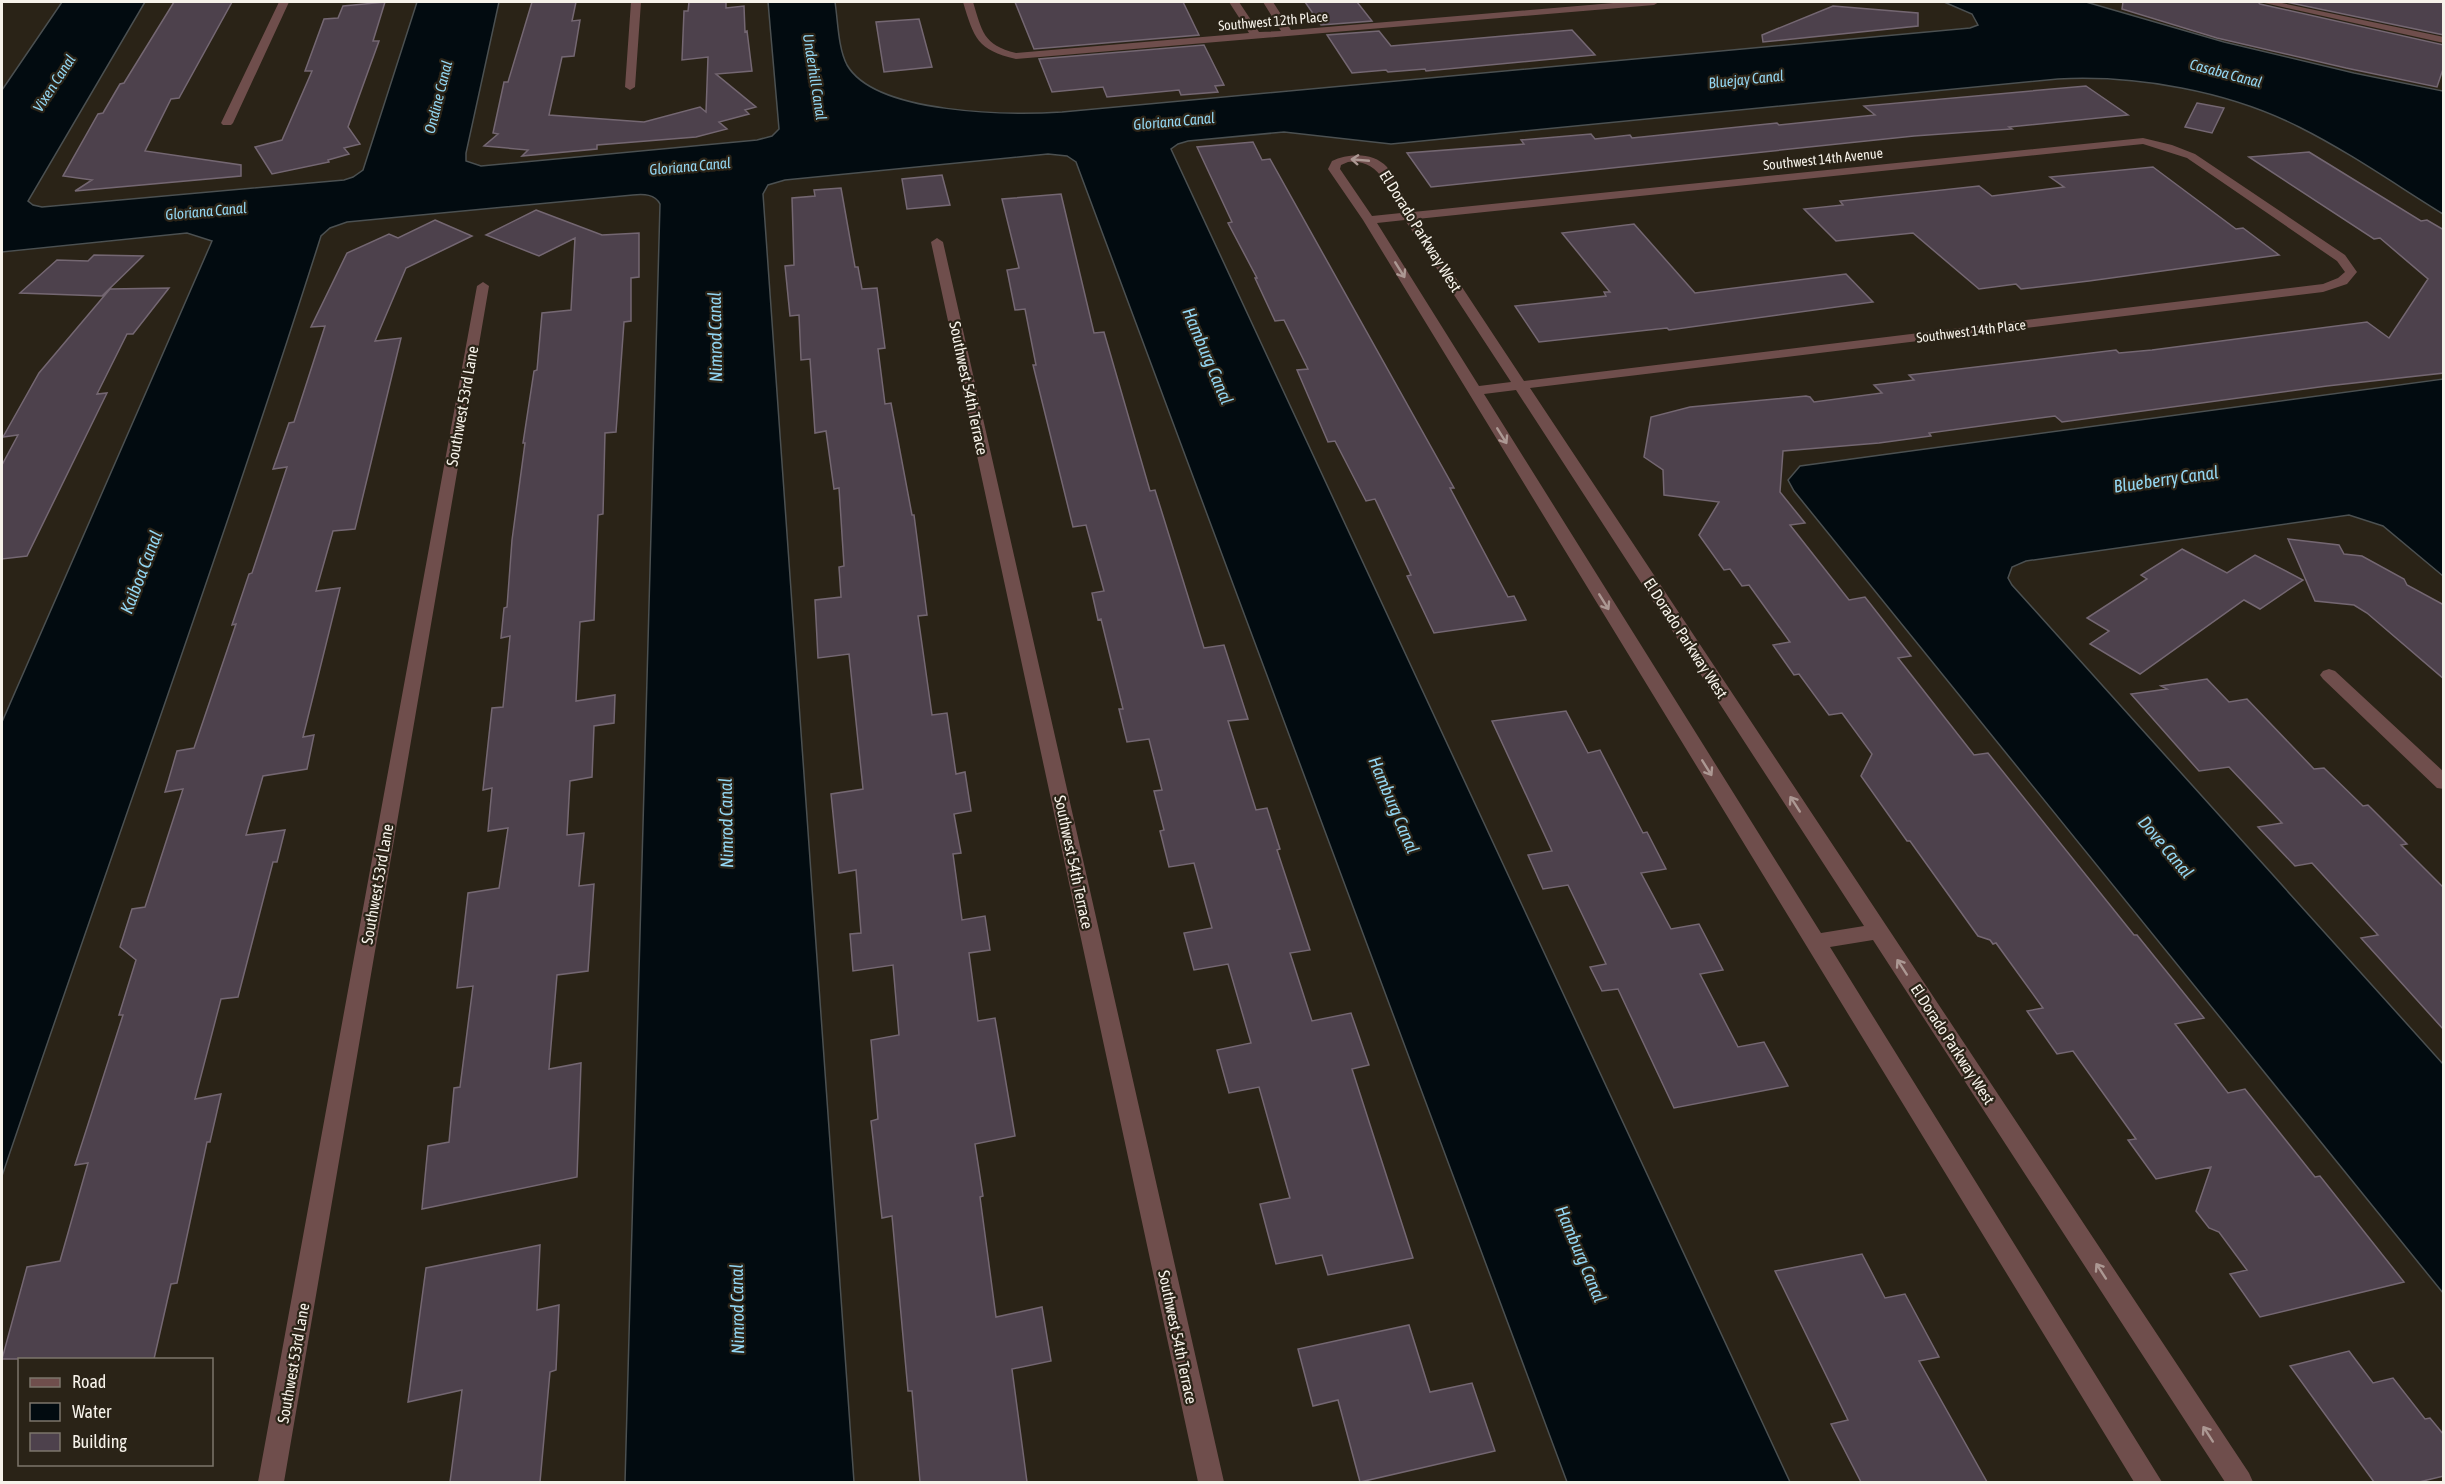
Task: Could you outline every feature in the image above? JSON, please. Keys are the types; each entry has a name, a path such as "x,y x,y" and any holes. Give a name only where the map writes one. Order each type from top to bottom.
{"street":[{"path":"227,123 284,2"},
{"path":"630,87 636,2"},
{"name":"Southwest 12th Place","path":"968,2 980,39 990,49 1002,54 1032,56 1654,2"},
{"path":"1234,2 1256,36"},
{"path":"1268,2 1288,33"},
{"path":"2265,2 2444,40"},
{"name":"Southwest 14th Avenue","path":"1369,220 2129,141 2157,144 2191,156 2264,205"},
{"name":"El Dorado Parkway West","path":"2149,1482 1369,220 1354,196 1336,174 1334,169 1340,161 1362,159 1375,162 1381,167 1409,216 2240,1482"},
{"name":"Southwest 14th Place","path":"1474,391 2323,288 2338,284 2347,278 2350,272 2341,258 2264,205"},
{"name":"Southwest 54th Terrace","path":"937,242 1210,1482"},
{"name":"Southwest 53rd Lane","path":"272,1482 483,286"},
{"path":"2329,675 2444,783"},
{"path":"1815,942 1878,931"}],"water":[{"path":"62,2 145,2 28,201 42,207 344,180 353,177 363,170 417,2 499,2 466,153 466,161 481,166 757,140 772,136 779,129 768,2 835,2 840,43 847,65 863,81 886,94 915,103 947,108 980,112 1040,113 1970,28 1978,25 1972,14 1944,2 2086,2 2224,42 2354,73 2443,91 2443,214 2336,147 2272,114 2182,88 2088,78 2058,79 1391,144 1284,132 1188,141 1171,149 1790,1482 1567,1482 1076,162 1067,156 1048,154 785,180 768,185 763,194 854,1482 625,1482 660,204 652,196 633,195 347,222 330,228 321,236 204,589 2,1176 2,722 212,241 187,233 2,252 2,90"},
{"path":"2443,379 2443,576 2383,526 2349,515 2026,561 2012,567 2008,578 2443,1064 2443,1293 1794,491 1788,480 1800,466"}],"building":[{"path":"174,2 232,2 179,98 171,99 145,151 241,165 241,176 75,191 92,180 63,176 98,114 103,113 120,84 124,83"},
{"path":"385,2 373,41 379,41 348,127 360,144 344,148 349,154 328,160 329,162 272,174 255,147 282,140 312,71 305,71 324,19 338,18 343,6"},
{"path":"532,2 576,2 572,21 580,20 574,56 562,57 549,115 644,122 700,107 706,112 708,57 682,60 684,11 688,11 689,2 726,2 726,8 744,6 745,32 747,31 752,71 716,74 756,107 745,110 749,114 719,122 727,129 696,137 597,145 597,149 522,156 528,150 484,146 498,134 493,133 504,82 508,82"},
{"path":"1015,2 1183,2 1199,35 1034,49"},
{"path":"1305,2 1357,2 1372,21 1321,25"},
{"path":"2123,2 2258,2 2444,45 2444,66 2437,87 2217,38 2122,9"},
{"path":"2286,2 2444,2 2444,35"},
{"path":"1833,6 1918,13 1918,26 1763,42 1762,35"},
{"path":"919,19 932,67 884,72 876,22"},
{"path":"1572,30 1595,55 1426,71 1425,69 1388,72 1386,70 1352,73 1327,35 1379,31 1391,46"},
{"path":"1204,45 1224,85 1215,86 1218,92 1181,95 1179,90 1107,97 1103,87 1052,92 1039,59"},
{"path":"2086,86 2128,115 2009,127 2012,129 1914,136 1431,187 1407,153 1524,144 1521,140 1591,134 1595,139 1630,135 1632,138 1777,123 1779,125 1875,115 1864,106"},
{"path":"2197,103 2224,108 2212,133 2185,127"},
{"path":"1253,142 1262,160 1270,159 1454,488 1450,488 1508,597 1514,596 1526,620 1434,633 1407,576 1411,575 1375,499 1366,501 1335,441 1328,442 1297,370 1308,369 1284,320 1275,321 1255,278 1257,278 1228,223 1232,222 1197,147"},
{"path":"2309,152 2421,221 2427,220 2444,230 2444,373 2327,386 2062,422 2055,416 1929,433 1931,436 1879,443 1783,451 1780,492 1805,523 1790,525 1849,600 1865,597 1911,656 1898,658 1974,755 1988,753 2134,935 2137,935 2204,1018 2175,1024 2228,1093 2245,1089 2315,1177 2320,1176 2404,1282 2260,1317 2230,1274 2247,1270 2219,1232 2209,1228 2196,1211 2211,1167 2156,1179 2128,1140 2136,1139 2073,1051 2057,1054 2027,1011 2043,1008 1996,943 1993,944 1990,940 1978,936 1861,776 1872,754 1842,713 1829,715 1799,674 1794,675 1773,645 1790,642 1749,585 1742,586 1730,569 1724,570 1699,535 1719,502 1664,495 1663,470 1644,457 1651,417 1690,407 1806,396 1814,402 1882,393 1874,385 1914,380 1909,375 2116,350 2119,353 2152,350 2367,322 2389,338 2428,279 2380,238 2374,239 2249,157"},
{"path":"2153,167 2236,229 2243,228 2279,255 2021,289 2016,284 1979,289 1913,233 1836,241 1804,209 1843,205 1840,201 1979,186 1992,196 2064,187 2050,177"},
{"path":"942,175 950,205 907,209 902,179"},
{"path":"841,188 855,267 858,267 862,289 877,288 885,348 878,349 885,404 891,403 912,515 914,515 922,576 927,615 918,616 932,715 947,713 956,774 965,772 971,811 954,814 961,853 953,854 962,920 985,916 990,950 969,953 978,1021 995,1018 1015,1136 975,1144 996,1317 1042,1307 1051,1361 1012,1369 1027,1482 920,1482 912,1391 908,1391 892,1216 882,1218 871,1121 878,1119 871,1040 899,1035 893,965 853,971 850,934 861,933 856,870 839,873 831,794 863,789 849,654 818,658 815,600 841,597 839,567 844,566 839,488 834,489 826,431 815,433 810,359 801,360 799,315 790,316 785,266 794,265 792,198 815,196 814,190"},
{"path":"1061,194 1094,333 1104,332 1150,491 1155,490 1204,648 1224,645 1248,719 1228,721 1256,810 1267,808 1280,849 1277,850 1310,950 1290,953 1312,1021 1351,1013 1369,1065 1352,1069 1413,1258 1328,1275 1322,1255 1276,1264 1260,1204 1290,1198 1259,1087 1229,1093 1217,1050 1251,1043 1228,964 1194,970 1184,933 1212,928 1194,863 1169,867 1160,831 1164,830 1154,791 1162,790 1149,739 1127,742 1119,709 1123,709 1101,619 1098,620 1092,593 1104,591 1086,525 1073,527 1033,365 1036,365 1025,309 1015,310 1007,270 1019,268 1002,199"},
{"path":"536,210 602,235 639,233 639,277 631,278 631,321 624,322 616,432 605,433 603,514 598,515 594,620 580,622 576,701 615,695 614,723 594,726 592,777 570,781 567,835 584,833 579,886 594,884 588,971 557,975 549,1069 581,1063 577,1177 422,1209 428,1146 449,1142 454,1088 460,1087 473,986 457,988 468,893 499,888 508,828 488,831 492,788 483,790 492,708 503,707 510,636 501,638 504,608 507,607 512,540 525,443 523,443 534,371 537,370 542,313 571,310 575,238 539,256 486,235"},
{"path":"435,220 472,236 406,268 375,341 401,338 355,529 333,531 316,591 340,588 303,737 314,735 307,769 263,776 246,835 285,830 277,862 273,862 238,997 221,999 195,1099 221,1094 210,1142 207,1142 177,1283 171,1284 154,1358 2,1359 27,1267 60,1261 88,1163 75,1165 123,1015 119,1015 136,960 120,947 132,909 145,907 183,789 165,792 177,751 194,748 236,624 232,625 287,467 273,469 289,423 294,422 325,326 311,327 347,253 389,234 398,238"},
{"path":"1634,224 1695,293 1846,274 1873,302 1669,330 1667,328 1539,342 1515,306 1606,296 1604,292 1610,292 1562,233"},
{"path":"94,255 143,256 102,296 20,293 57,260 88,261"},
{"path":"169,288 133,334 127,334 97,394 107,393 27,556 2,559 2,465 18,435 3,437 39,373 110,289"},
{"path":"2288,539 2339,545 2344,554 2362,556 2404,579 2407,585 2444,605 2444,679 2367,613 2354,605 2315,601"},
{"path":"2182,549 2227,573 2255,555 2303,580 2260,609 2244,600 2140,674 2090,644 2109,631 2087,618 2147,579 2141,575"},
{"path":"2207,679 2229,702 2247,699 2314,769 2324,768 2363,806 2368,805 2407,844 2401,845 2444,888 2444,1030 2361,938 2378,935 2312,863 2295,866 2258,827 2282,823 2229,767 2199,771 2131,694 2167,689 2161,686"},
{"path":"1566,711 1588,753 1600,750 1643,833 1647,832 1666,869 1641,873 1671,929 1699,924 1723,970 1700,974 1738,1047 1764,1042 1788,1086 1674,1108 1618,989 1602,991 1590,967 1606,964 1568,885 1543,889 1528,855 1552,851 1492,721"},
{"path":"540,1245 537,1310 559,1305 556,1370 550,1372 540,1482 450,1482 462,1390 408,1402 426,1268"},
{"path":"1862,1254 1885,1298 1905,1294 1939,1357 1919,1361 1987,1482 1861,1482 1831,1424 1848,1420 1775,1271"},
{"path":"1409,1325 1430,1392 1472,1383 1495,1451 1360,1482 1338,1400 1313,1406 1298,1349"},
{"path":"2349,1351 2373,1383 2393,1378 2425,1419 2430,1418 2444,1435 2444,1476 2419,1482 2374,1482 2290,1366"}],"water label":[{"name":"Casaba Canal","path":"2226,73"},
{"name":"Underhill Canal","path":"815,77"},
{"name":"Bluejay Canal","path":"1746,79"},
{"name":"Vixen Canal","path":"54,83"},
{"name":"Ondine Canal","path":"438,97"},
{"name":"Gloriana Canal","path":"1174,121"},
{"name":"Gloriana Canal","path":"690,166"},
{"name":"Gloriana Canal","path":"206,211"},
{"name":"Nimrod Canal","path":"715,337"},
{"name":"Hamburg Canal","path":"1208,356"},
{"name":"Blueberry Canal","path":"2166,479"},
{"name":"Kaiboa Canal","path":"141,572"},
{"name":"Hamburg Canal","path":"1394,805"},
{"name":"Nimrod Canal","path":"726,823"},
{"name":"Dove Canal","path":"2166,847"},
{"name":"Hamburg Canal","path":"1581,1254"},
{"name":"Nimrod Canal","path":"737,1309"}]}
